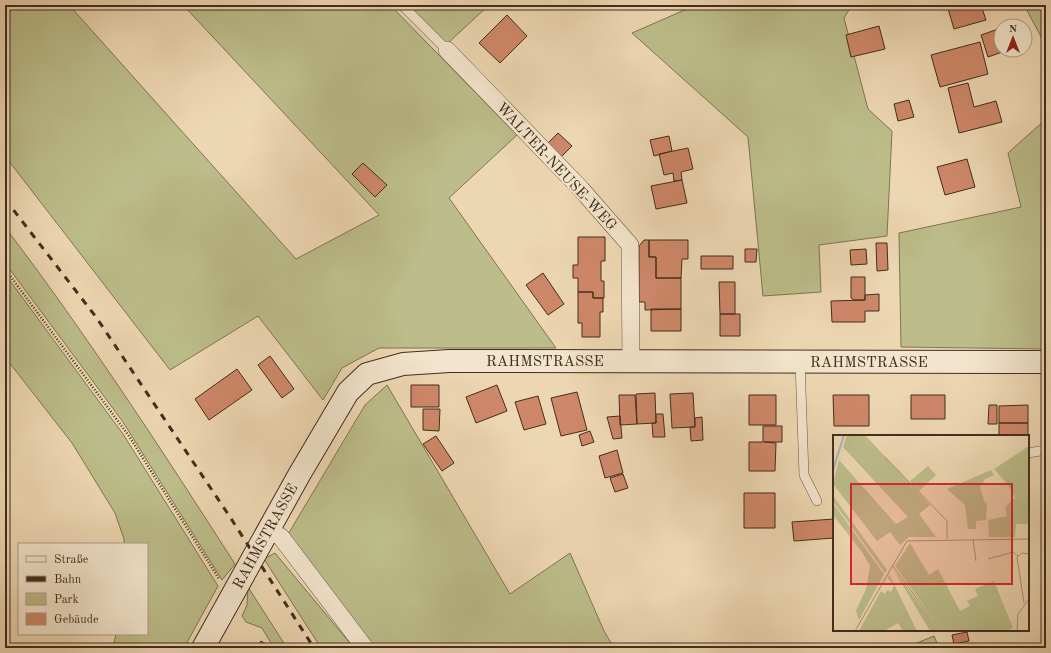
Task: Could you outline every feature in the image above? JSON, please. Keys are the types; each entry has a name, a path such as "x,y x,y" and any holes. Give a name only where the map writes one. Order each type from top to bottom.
{"main road":[{"name":"RAHMSTRASSE","path":"202,648 299,475 348,392 367,374 403,364 449,361 1046,362"}],"street":[{"name":"WALTER-NEUSE-WEG","path":"447,50 581,189 630,245 630,361"},
{"path":"269,530 281,537 365,648"}],"lane":[{"name":"WALTER-NEUSE-WEG","path":"402,5 447,50"},
{"path":"800,362 804,475 817,501"},
{"path":"1029,453 1046,450"}],"path":[{"path":"5,268 129,436 216,576 234,591"}],"green space":[{"path":"5,5 69,5 296,259 379,215 183,5 390,5 517,135 449,198 556,348 379,348 342,368 323,400 258,316 170,370 5,156"},
{"path":"408,5 489,5 447,44"},
{"path":"696,5 852,5 844,18 868,109 892,131 887,236 819,245 821,292 763,296 748,137 632,33"},
{"path":"1024,5 1046,5 1046,46 1033,22 1033,18 1031,18"},
{"path":"1046,119 1046,349 901,347 899,233 1021,207 1008,153"},
{"path":"5,227 95,351 180,478 235,564 222,580 123,422 5,263"},
{"path":"5,274 123,434 218,586 184,648 113,648 116,635 148,635 148,543 124,543 115,513 72,443 5,357"},
{"path":"387,385 510,594 570,553 604,631 614,648 370,648 287,536 365,405"},
{"path":"275,553 354,648 321,648 264,559"},
{"path":"248,587 287,648 274,648 262,628 246,622 242,616 247,605"},
{"path":"934,636 939,648 905,648"}],"building":[{"path":"947,5 981,5 986,20 954,29"},
{"path":"507,15 527,36 500,63 479,43"},
{"path":"879,26 885,49 851,57 846,35"},
{"path":"993,31 993,55 988,57 981,35"},
{"path":"980,42 988,74 940,87 931,55"},
{"path":"968,83 974,107 996,101 1002,122 959,133 948,88"},
{"path":"909,100 914,117 898,121 894,104"},
{"path":"558,133 572,146 561,157 547,144"},
{"path":"669,136 672,151 654,156 650,140"},
{"path":"688,148 693,169 681,172 682,180 674,181 673,173 664,175 659,154"},
{"path":"967,159 975,187 945,195 937,167"},
{"path":"363,163 387,185 375,197 352,174"},
{"path":"682,180 687,203 656,209 651,186"},
{"path":"578,237 605,237 605,261 601,261 601,281 604,281 604,298 593,298 593,292 578,292 578,278 573,278 573,265 578,265"},
{"path":"644,240 649,240 649,257 656,257 656,278 681,278 681,309 645,310 645,302 639,302 639,246"},
{"path":"649,240 688,240 688,259 682,259 681,278 656,278 656,257 649,257"},
{"path":"876,243 887,243 888,270 877,271"},
{"path":"745,249 757,249 756,262 745,262"},
{"path":"866,249 867,264 851,265 850,250"},
{"path":"701,256 733,256 733,269 701,269"},
{"path":"543,273 564,304 548,315 526,285"},
{"path":"851,277 865,277 865,300 854,300 851,298"},
{"path":"719,282 735,282 735,314 720,314"},
{"path":"578,292 593,292 593,298 603,298 603,312 600,312 600,337 582,337 582,323 578,323"},
{"path":"879,294 879,311 865,311 865,322 832,322 831,301 865,300 865,295"},
{"path":"651,309 681,309 681,331 651,331"},
{"path":"720,314 740,314 740,336 720,336"},
{"path":"270,356 294,389 282,398 258,365"},
{"path":"237,369 252,390 209,420 195,399"},
{"path":"411,385 439,385 439,407 411,407"},
{"path":"497,385 507,411 476,423 466,397"},
{"path":"577,392 587,430 561,436 551,398"},
{"path":"655,393 656,423 637,424 636,394"},
{"path":"693,393 695,427 672,428 670,394"},
{"path":"619,395 635,395 637,424 620,425"},
{"path":"749,395 776,395 776,425 749,425"},
{"path":"833,395 869,395 869,426 834,426"},
{"path":"911,395 945,395 945,419 911,419"},
{"path":"538,396 546,424 524,430 515,402"},
{"path":"989,405 997,405 997,424 988,424"},
{"path":"1028,405 1028,423 999,423 999,406"},
{"path":"423,409 440,409 439,431 423,430"},
{"path":"656,414 663,414 665,437 653,437 652,423 656,423"},
{"path":"620,416 622,438 613,439 607,417"},
{"path":"702,417 703,440 691,441 690,427 695,427 695,418"},
{"path":"999,423 1028,423 1028,435 999,435"},
{"path":"763,426 782,426 782,442 764,442 776,443 775,471 749,471 749,442 763,442"},
{"path":"590,431 594,442 582,446 579,435"},
{"path":"436,436 454,463 442,471 423,444"},
{"path":"617,450 623,473 605,478 599,456"},
{"path":"623,474 628,488 615,492 610,478"},
{"path":"744,493 775,493 775,528 744,528"},
{"path":"833,519 833,538 794,541 792,522"},
{"path":"967,632 969,641 954,644 952,635"},
{"path":"261,641 269,646 268,648 256,648"}],"railway":[{"path":"5,199 96,317 230,517 314,648"}]}
